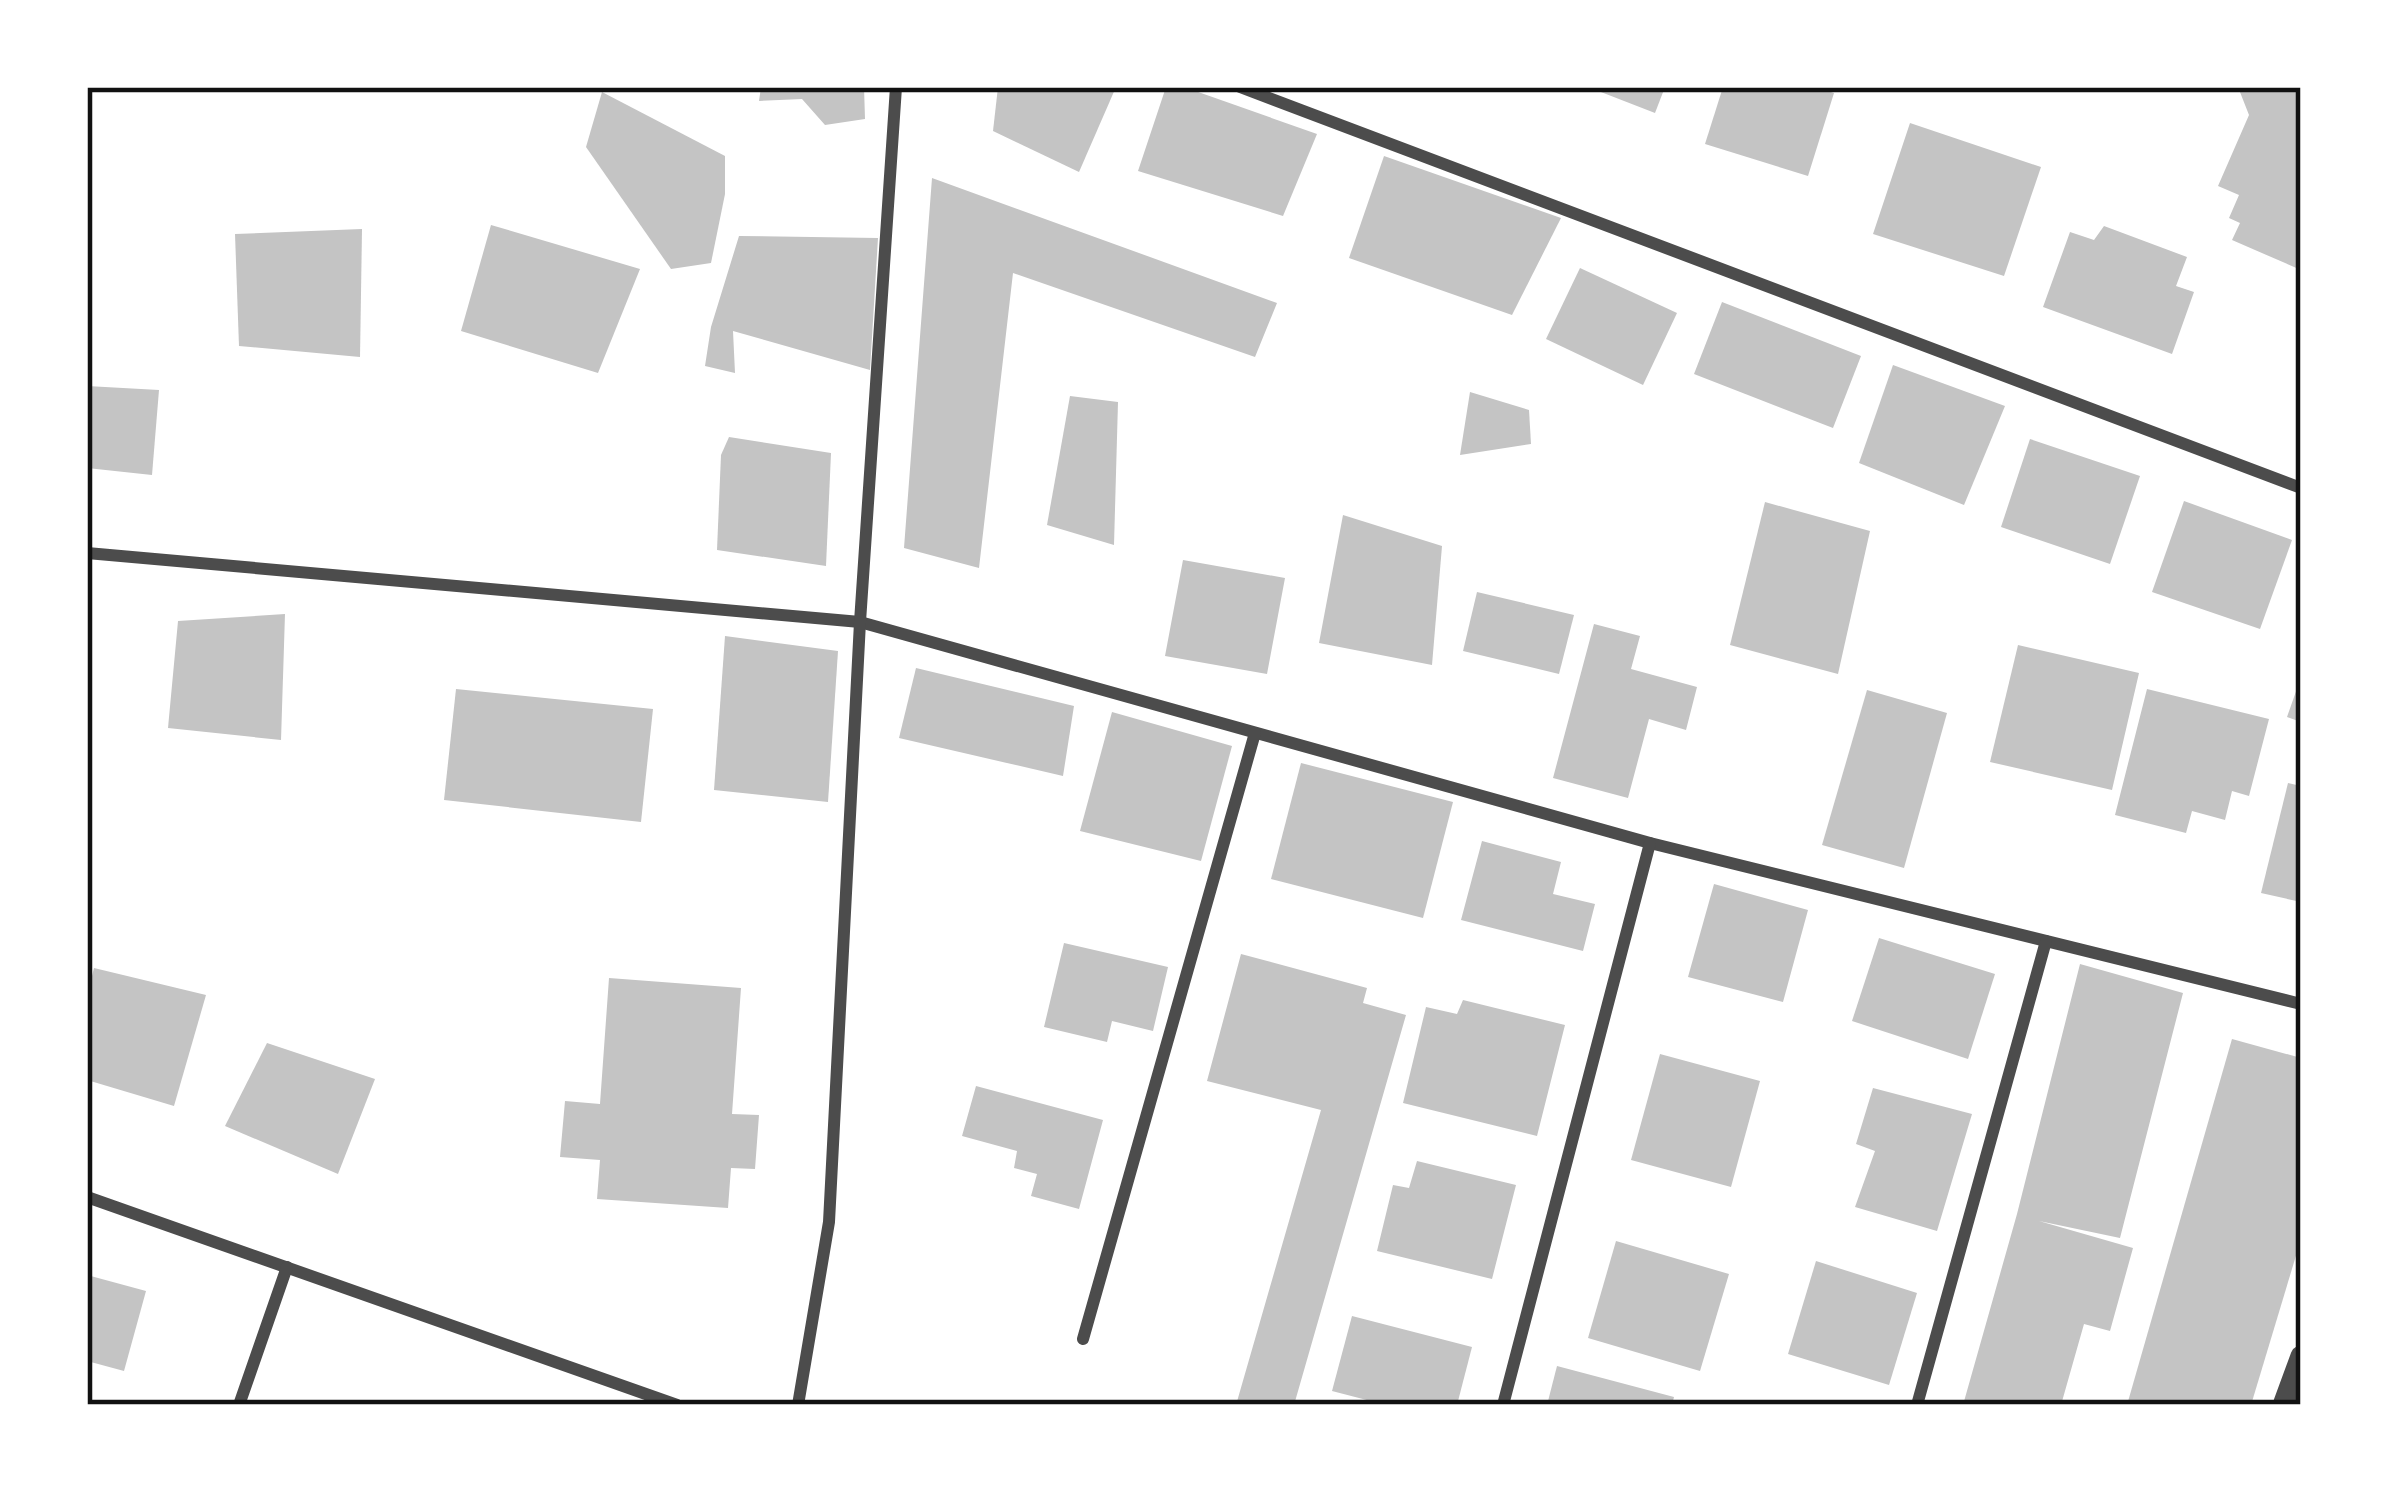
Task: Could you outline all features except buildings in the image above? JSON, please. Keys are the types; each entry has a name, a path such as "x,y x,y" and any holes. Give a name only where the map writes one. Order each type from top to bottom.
{"street":[{"path":"798,1405 829,1222 860,622 896,87"},
{"path":"1240,87 2301,488"},
{"path":"87,553 860,622 1650,842 2301,1004"},
{"path":"1083,1339 1255,733"},
{"path":"1503,1405 1650,842"},
{"path":"1916,1405 2046,941"},
{"path":"87,1197 677,1405"},
{"path":"238,1405 286,1267"},
{"path":"2283,1405 2301,1356"}]}
